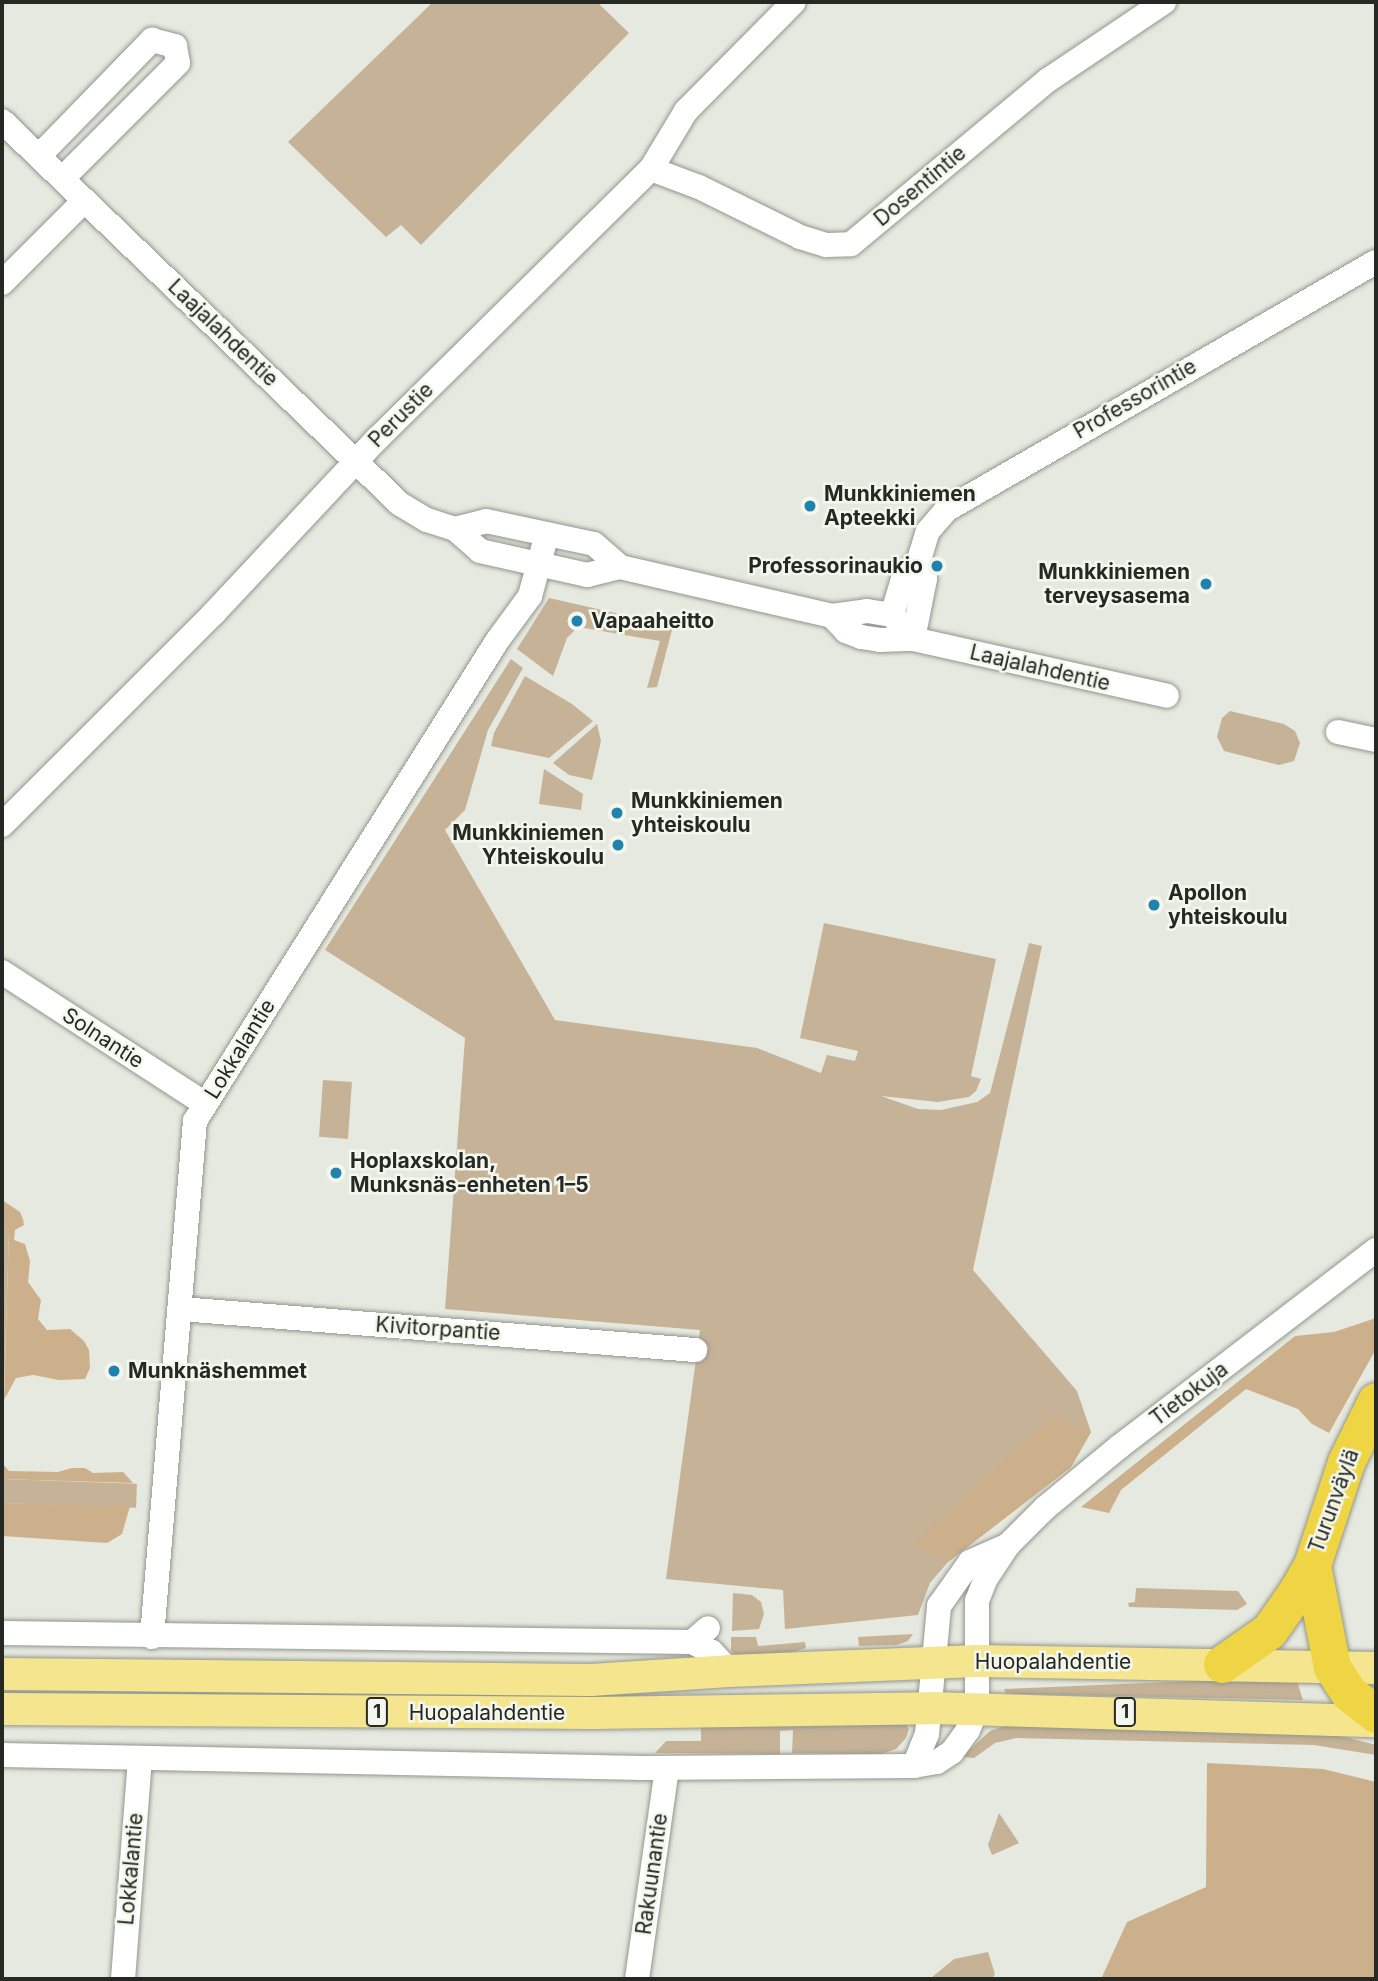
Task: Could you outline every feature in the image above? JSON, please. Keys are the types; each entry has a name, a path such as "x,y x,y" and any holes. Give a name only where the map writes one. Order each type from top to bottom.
{"highway":[{"name":"Turunväylä","path":"1312,1565 1346,1462 1376,1401"},
{"path":"1222,1664 1269,1631 1312,1565"},
{"path":"1312,1565 1332,1667 1349,1693 1376,1714"}],"main road":[{"name":"Huopalahdentie","path":"2,1674 591,1680 729,1671 977,1661 1376,1668"},
{"name":"Huopalahdentie","path":"2,1709 592,1713 977,1709 1376,1720"}],"street":[{"name":"Perustie","path":"2,825 214,613 355,461 651,169 686,111 794,2"},
{"name":"Dosentintie","path":"651,169 699,187 800,237 827,245 851,244 1048,80 1164,2"},
{"path":"40,155 152,40 175,46 178,63 63,178"},
{"name":"Laajalahdentie","path":"2,121 400,504 427,520 455,529 480,551 587,575 620,567 832,616 867,611 892,615"},
{"path":"2,282 85,200"},
{"name":"Professorintie","path":"892,615 903,578 919,560 928,531 946,510 1376,262"},
{"name":"Laajalahdentie","path":"455,529 486,521 594,544 620,567"},
{"name":"Lokkalantie","path":"152,1637 195,1121 497,641 530,596 547,534"},
{"name":"Professorintie","path":"913,639 925,579 919,560"},
{"path":"892,615 913,639"},
{"name":"Laajalahdentie","path":"832,616 846,631 861,636 880,640 913,639 1167,696"},
{"path":"1338,732 1376,740"},
{"name":"Solnantie","path":"2,972 205,1104"},
{"name":"Tietokuja","path":"977,1709 977,1601 985,1580 1008,1545 1045,1508 1119,1447 1376,1250"},
{"name":"Kivitorpantie","path":"181,1309 695,1350"},
{"name":"Tietokuja","path":"931,1709 932,1662 939,1606 970,1562 1008,1545"},
{"path":"2,1633 152,1637 700,1635 729,1671"},
{"path":"914,1766 927,1734 931,1709"},
{"path":"2,1755 667,1768 914,1766 937,1762 952,1752 968,1730 977,1709"},
{"name":"Lokkalantie","path":"123,1979 140,1759"},
{"name":"Rakuunantie","path":"637,1979 667,1768"}],"shaded area":[{"path":"433,2 597,2 629,33 421,245 401,225 386,237 288,142"},
{"path":"549,598 673,626 657,687 647,688 660,641 578,627 567,638 553,676 517,649"},
{"path":"511,659 523,668 488,730 465,810 445,830 555,1020 757,1048 821,1073 827,1055 855,1061 858,1051 800,1038 824,923 996,959 971,1076 981,1079 976,1091 969,1097 938,1102 881,1096 918,1109 941,1110 977,1102 990,1093 1029,943 1042,946 973,1270 1077,1391 1091,1432 1071,1467 948,1562 930,1583 918,1615 785,1629 783,1590 666,1579 700,1330 445,1309 465,1038 325,950"},
{"path":"525,676 572,704 593,721 549,758 491,746 494,733"},
{"path":"1230,711 1284,724 1295,731 1300,743 1294,761 1279,765 1224,751 1217,737 1222,718"},
{"path":"597,724 601,741 592,780 569,775 553,763"},
{"path":"544,769 583,794 581,810 539,804"},
{"path":"323,1080 352,1082 348,1139 319,1137"},
{"path":"2,1200 20,1212 23,1219 24,1225 15,1230 14,1240 25,1244 30,1261 28,1282 41,1300 38,1319 47,1330 70,1329 84,1341 89,1350 90,1368 85,1379 59,1380 33,1375 16,1378 4,1400 9,1230 2,1224"},
{"path":"2,1224 9,1230 2,1455"},
{"path":"1376,1318 1376,1349 1329,1433 1312,1424 1298,1409 1246,1389 1121,1490 1109,1513 1081,1507 1295,1336 1334,1332"},
{"path":"1054,1416 1091,1432 1071,1467 948,1562 913,1543"},
{"path":"2,1463 9,1471 58,1472 85,1468 93,1473 123,1472 133,1483 2,1479"},
{"path":"2,1479 137,1484 136,1508 2,1503"},
{"path":"2,1503 130,1506 122,1534 107,1543 2,1536"},
{"path":"1136,1588 1238,1591 1247,1604 1237,1610 1129,1607 1128,1603 1135,1602"},
{"path":"733,1593 752,1595 761,1602 764,1614 759,1629 732,1631"},
{"path":"913,1634 908,1641 897,1645 859,1646 858,1637"},
{"path":"731,1637 756,1637 758,1646 805,1642 806,1648 783,1655 735,1655 731,1651"},
{"path":"1296,1678 1303,1700 1016,1694 1006,1693 1004,1689"},
{"path":"904,1722 909,1729 906,1738 896,1749 881,1754 792,1753 793,1730 780,1731 780,1754 655,1753 666,1741 701,1741 701,1724"},
{"path":"1014,1723 1330,1733 1376,1745 1376,1755 1314,1745 1016,1738 995,1743 974,1758 962,1757 990,1731"},
{"path":"1207,1763 1323,1769 1376,1782 1376,1979 1101,1979 1127,1922 1206,1887"},
{"path":"999,1813 1019,1843 992,1855 988,1845"},
{"path":"988,1952 995,1974 992,1979 931,1978 954,1959"}],"place":[{"name":"Munkkiniemen Apteekki","path":"810,506"},
{"name":"Professorinaukio","path":"937,566"},
{"name":"Munkkiniemen terveysasema","path":"1206,584"},
{"name":"Vapaaheitto","path":"577,621"},
{"name":"Munkkiniemen yhteiskoulu","path":"617,813"},
{"name":"Munkkiniemen Yhteiskoulu","path":"618,845"},
{"name":"Apollon yhteiskoulu","path":"1154,905"},
{"name":"Hoplaxskolan, Munksnäs-enheten 1–5","path":"336,1173"},
{"name":"Munknäshemmet","path":"114,1371"}]}
